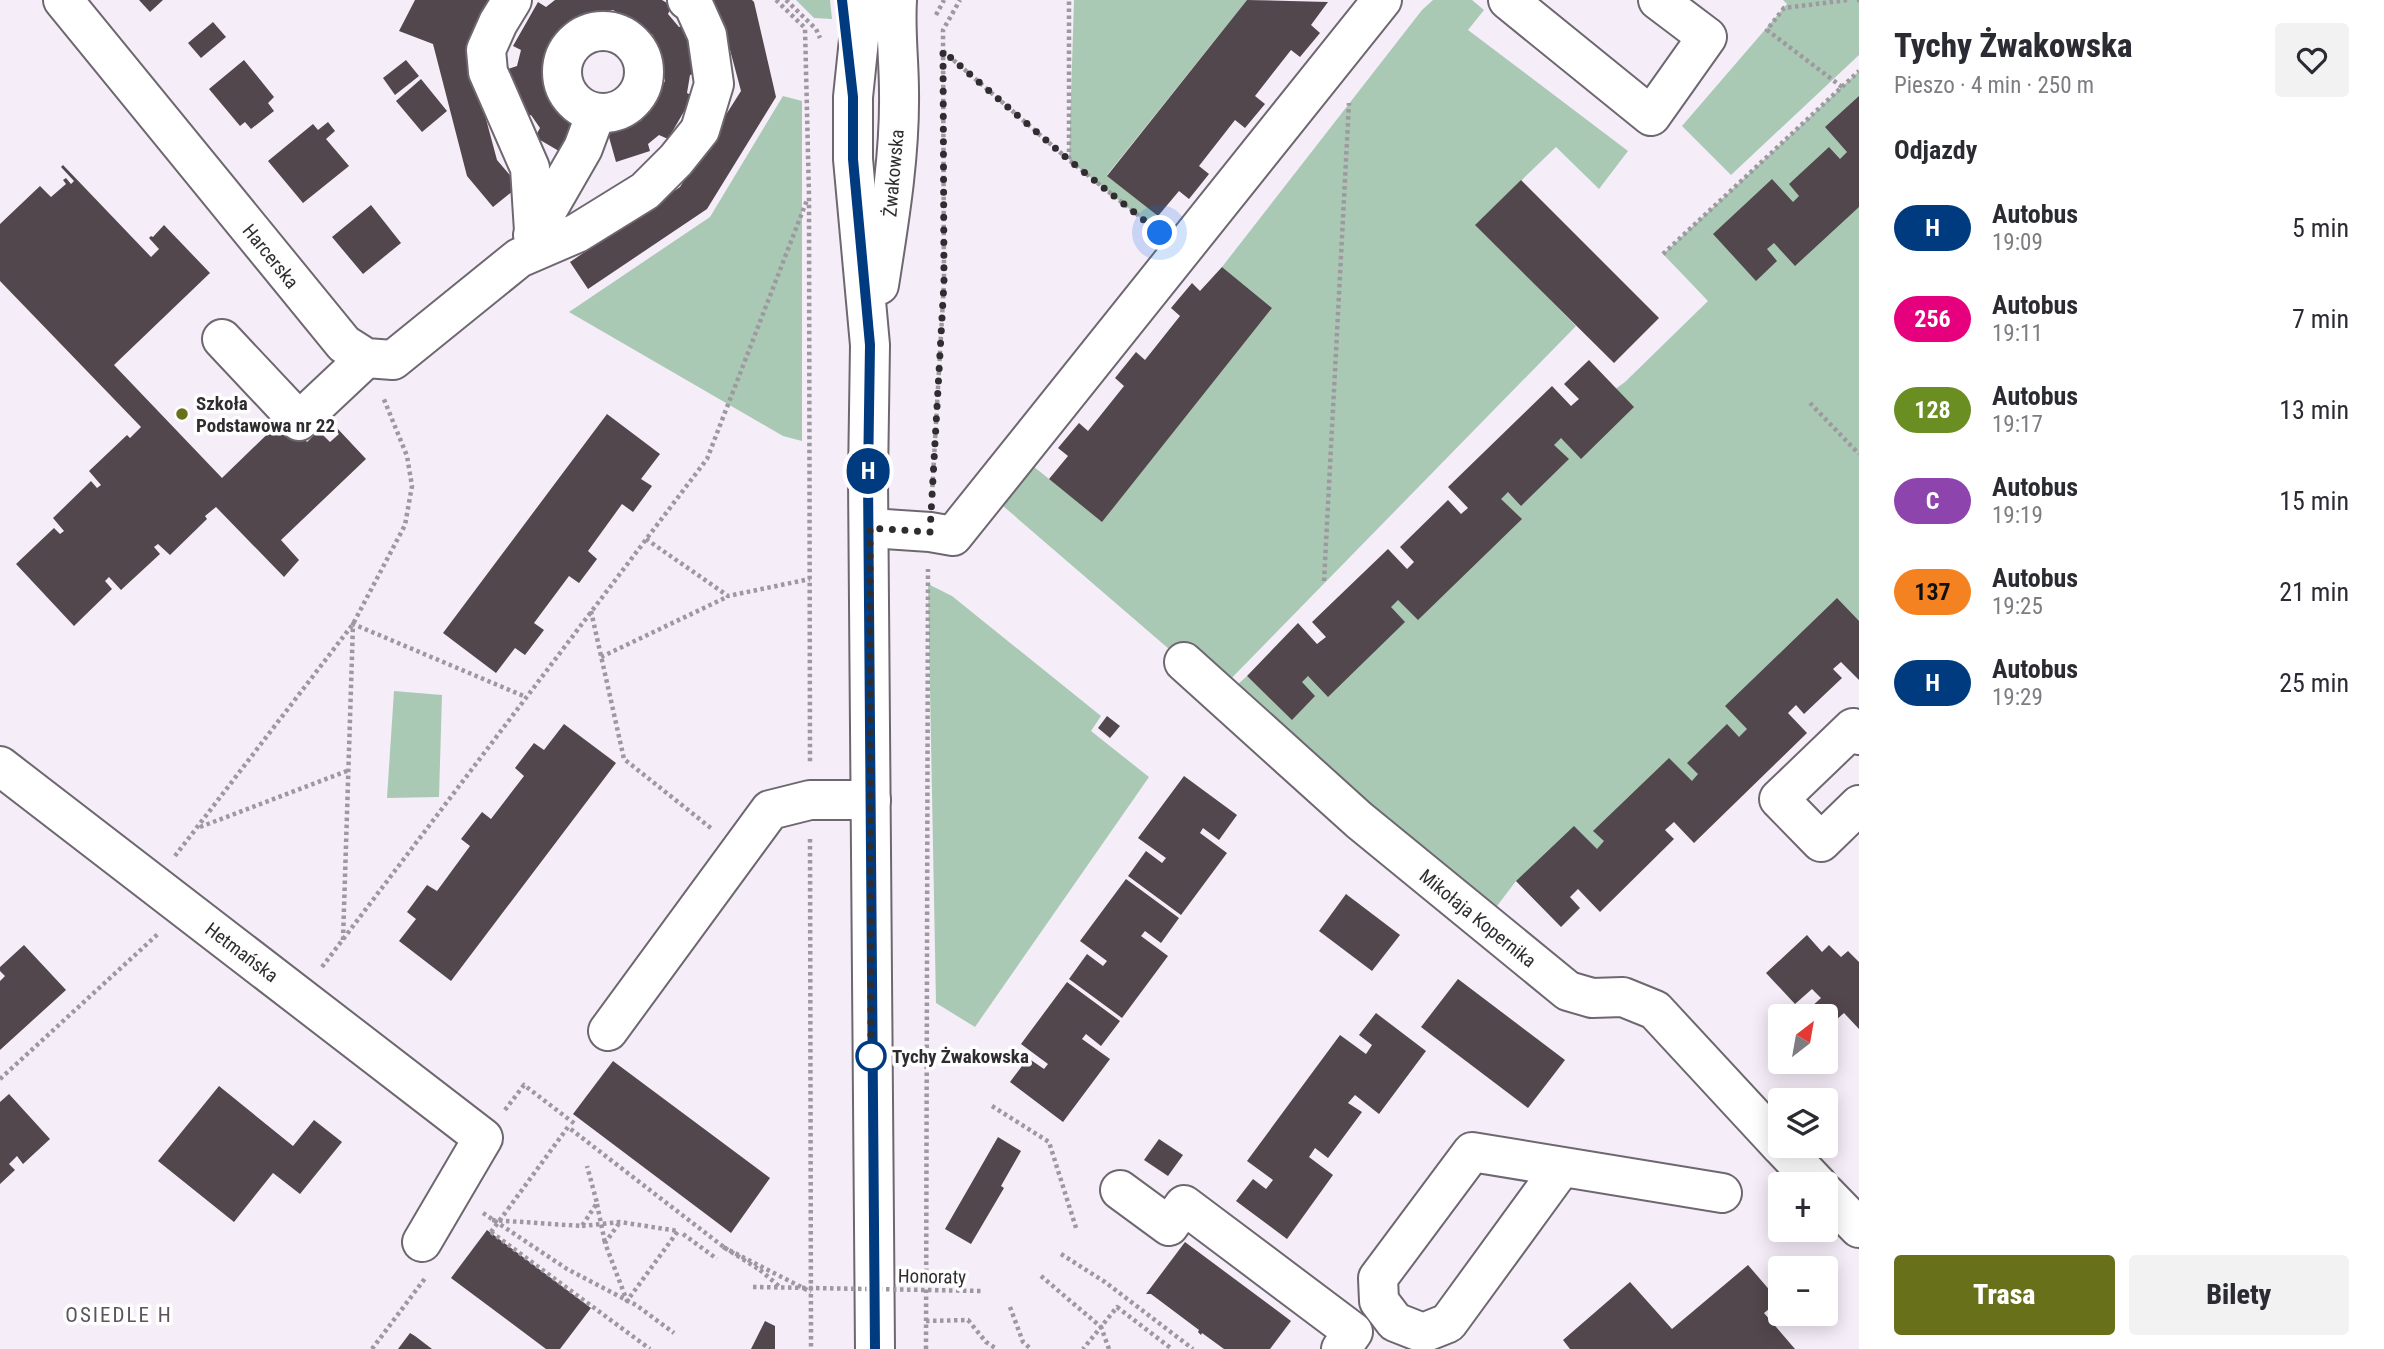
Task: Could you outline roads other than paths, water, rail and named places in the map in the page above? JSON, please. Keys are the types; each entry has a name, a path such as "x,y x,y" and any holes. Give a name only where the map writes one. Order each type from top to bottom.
{"street":[{"name":"Harcerska","path":"63,0 344,344 366,358"},
{"path":"512,0 486,50 488,72 530,168 527,244"},
{"path":"527,244 577,233 645,191 676,160 700,130 714,84 707,35 692,4 687,0"},
{"path":"842,0 853,97"},
{"name":"Żwakowska","path":"859,0 860,30 853,97 853,159 870,345 868,478 875,1349"},
{"name":"Żwakowska","path":"870,345 890,216 899,92 895,30 897,0"},
{"path":"899,92 912,0"},
{"path":"870,528 953,536 1382,0"},
{"path":"1508,0 1651,116 1707,37 1658,0"},
{"path":"222,339 299,421 366,358 393,360 527,244 583,148 596,113"},
{"name":"Mikołaja Kopernika","path":"1184,662 1359,820 1568,991 1592,998 1623,996 1656,1010 1768,1132"},
{"path":"1859,735 1853,728 1779,799 1821,842 1859,805"},
{"name":"Hetmańska","path":"0,766 483,1138 422,1242"},
{"path":"608,1031 769,810 810,800 871,800"},
{"path":"1560,1168 1448,1323 1423,1333 1395,1322 1379,1301 1378,1278 1472,1152 1721,1193"},
{"name":"Mikołaja Kopernika","path":"1792,1158 1806,1172"},
{"path":"1120,1190 1169,1226 1184,1205 1353,1332 1341,1349"},
{"path":"1838,1206 1859,1228"}],"place":[{"name":"Szkoła Podstawowa nr 22","path":"182,414"},
{"name":"Tychy Żwakowska","path":"871,1056"}],"district":[{"name":"OSIEDLE H","path":"119,1315"}]}
